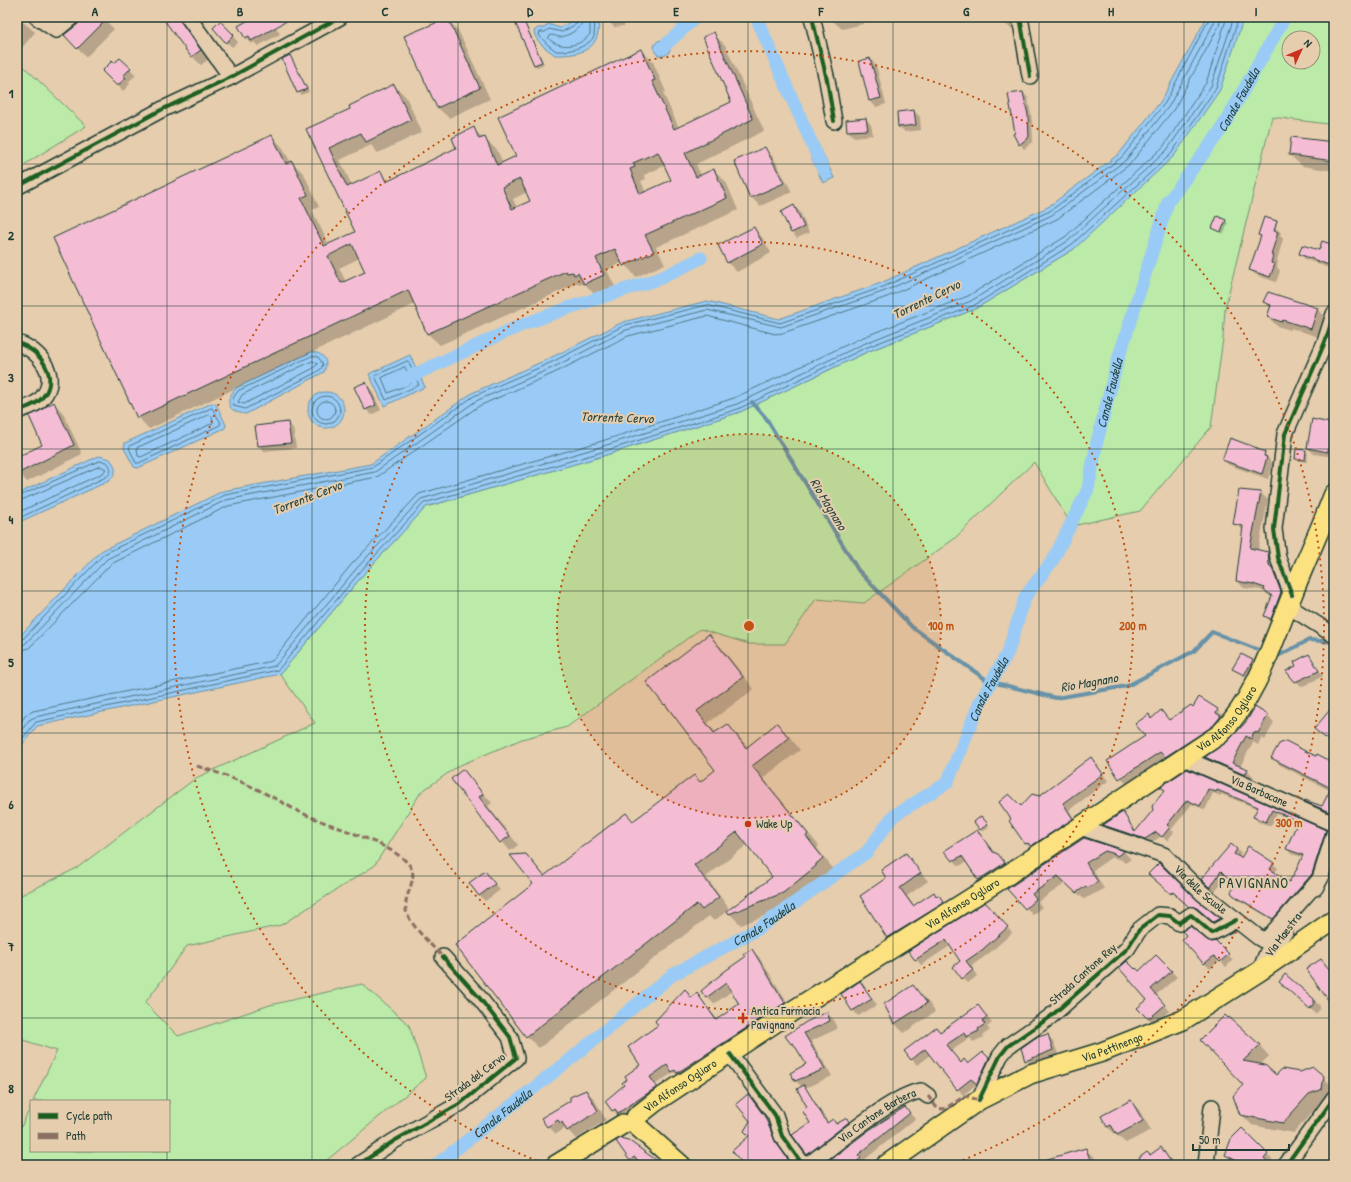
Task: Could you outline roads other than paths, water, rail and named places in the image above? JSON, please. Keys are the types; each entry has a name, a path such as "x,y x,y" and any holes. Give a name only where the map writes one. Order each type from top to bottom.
{"main road":[{"path":"1290,600 1334,494"},
{"name":"Via Alfonso Ogliaro","path":"556,1165 632,1122 655,1102 730,1054 794,1010 1000,880 1220,734 1233,721 1250,693 1272,646 1290,600"},
{"name":"Via Pettinengo","path":"886,1165 978,1100 1030,1074 1102,1052 1183,1020 1260,971 1334,920"},
{"path":"632,1122 681,1165"}],"street":[{"path":"37,17 56,30 72,17"},
{"path":"188,17 231,77"},
{"path":"17,187 160,110 231,77 340,17"},
{"path":"812,17 828,80 834,121"},
{"path":"1020,17 1030,76"},
{"path":"1334,314 1326,342 1285,434 1274,529 1278,558 1290,600 1334,635"},
{"path":"17,342 23,344 38,356 48,370 50,385 42,399 17,411"},
{"name":"Via Barbacane","path":"1184,758 1334,824"},
{"name":"Via delle Scuole","path":"1080,827 1164,855 1202,893 1263,940 1269,937 1320,879"},
{"name":"Via Maestra","path":"1260,971 1267,953 1298,918 1320,879 1334,834"},
{"name":"Strada Cantone Rey","path":"978,1100 1000,1056 1008,1046 1050,1017 1127,949 1139,930 1148,921 1158,915 1170,916 1179,923 1191,915 1212,934 1236,920"},
{"name":"Strada del Cervo","path":"358,1165 394,1141 461,1102 516,1058 510,1037 478,996 443,957"},
{"path":"730,1054 775,1115 782,1136 803,1165"},
{"name":"Via Cantone Barbera","path":"808,1165 858,1126 905,1095 913,1091 921,1091 928,1096"},
{"path":"1286,1165 1334,1098"},
{"path":"1206,1165 1212,1107"}],"water":[{"path":"575,17 598,17 599,28 594,43 582,52 555,55 537,39 534,31 538,28 544,28 548,24 560,28 575,19"},
{"name":"Torrente Cervo","path":"1207,17 1244,17 1220,90 1174,156 1074,249 975,309 867,352 740,412 603,456 426,507 363,575 280,674 37,726 17,751 17,639 101,551 223,491 371,464 472,393 548,359 623,322 707,301 779,319 881,283 1048,207 1119,154 1161,101"},
{"path":"659,40 665,40 670,45 668,54 665,56 659,56 654,51 654,45"},
{"path":"822,152 834,178 823,183 811,157"},
{"path":"311,352 319,354 326,361 324,372 246,414 235,411 231,408 229,405 230,397 236,388"},
{"path":"410,355 425,387 384,406 369,374"},
{"path":"326,392 339,397 344,410 339,423 326,428 313,423 308,410 313,397"},
{"path":"212,403 216,404 226,425 225,428 138,468 134,467 124,448 125,443"},
{"path":"99,456 110,459 114,465 115,473 109,481 17,523 17,494"}],"waterway":[{"path":"663,47 696,17"},
{"path":"756,17 823,169"},
{"name":"Canale Faudella","path":"436,1165 572,1058 672,975 756,930 867,852 893,816 947,783 980,702 1008,652 1025,597 1053,560 1088,489 1097,442 1117,363 1168,202 1221,130 1285,17"},
{"path":"403,380 517,327 565,309 661,278 701,258"},
{"name":"Rio Magnano","path":"752,402 766,418 858,570 912,627 988,681 1056,698 1127,686 1194,651 1212,632 1264,652"},
{"name":"Rio Magnano","path":"1275,655 1278,656 1309,640 1334,642"}],"place":[{"name":"Wake Up","path":"748,824"},
{"name":"Antica Farmacia Pavignano","path":"743,1018"}],"district":[{"name":"PAVIGNANO","path":"1254,883"}]}
